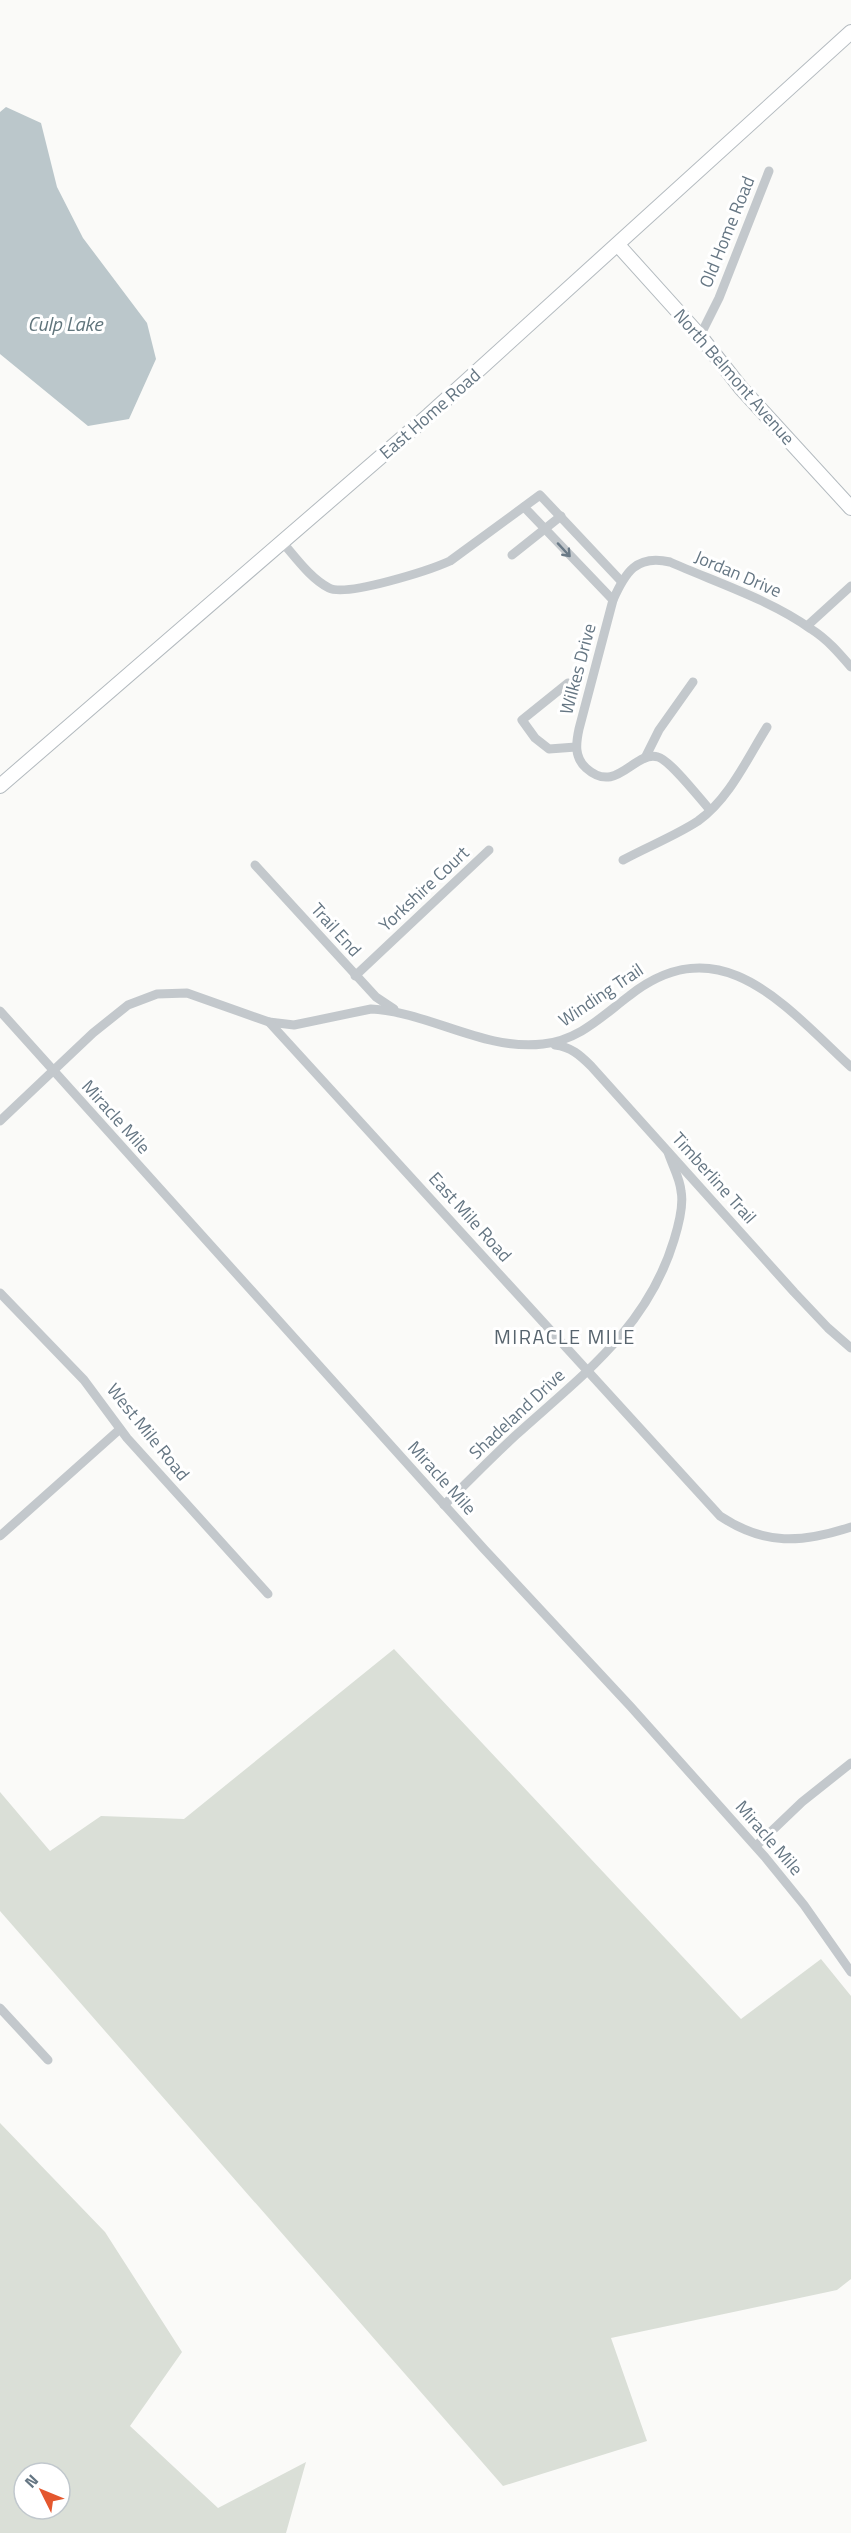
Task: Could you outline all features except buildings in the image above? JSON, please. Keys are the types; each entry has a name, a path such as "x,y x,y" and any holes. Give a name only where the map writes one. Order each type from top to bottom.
{"street":[{"name":"East Home Road","path":"0,786 283,543 618,245 851,32"},
{"name":"Old Home Road","path":"699,336 719,298 769,171"},
{"name":"North Belmont Avenue","path":"618,245 699,336 741,388 851,507"},
{"path":"283,543 322,584 331,589 344,591 434,568 450,561 540,495 621,581"},
{"path":"524,507 613,600"},
{"path":"512,555 561,516"},
{"name":"Jordan Drive","path":"613,600 621,581 630,569 640,563 659,560 783,611 830,643 851,667"},
{"path":"807,626 851,586"},
{"name":"Wilkes Drive","path":"576,747 613,600"},
{"path":"645,758 654,738 693,682"},
{"path":"568,683 522,720 535,738 549,749 576,747 586,769 604,776 621,774 645,758 657,756 710,810"},
{"path":"623,860 698,821 710,810 722,798 767,727"},
{"name":"Yorkshire Court","path":"355,976 489,850"},
{"name":"Trail End","path":"255,865 376,998 398,1012"},
{"name":"Winding Trail","path":"269,1022 294,1024 371,1009 398,1012 487,1040 545,1044 574,1037 631,994 660,976 688,968 717,968 742,977 760,988 851,1067"},
{"name":"East Mile Road","path":"53,1071 114,1015 128,1005 157,994 187,993 269,1022 709,1506 735,1526 765,1537 797,1540 851,1527"},
{"name":"Miracle Mile","path":"0,1011 444,1505 756,1846 804,1905 851,1972"},
{"name":"Timberline Trail","path":"545,1044 569,1048 578,1053 794,1292 828,1328 851,1348"},
{"path":"0,1121 53,1071"},
{"name":"Shadeland Drive","path":"444,1505 515,1436 605,1356 632,1324 652,1295 668,1260 677,1231 682,1192 668,1152"},
{"name":"West Mile Road","path":"0,1293 84,1380 120,1429 268,1594"},
{"path":"0,1536 120,1429"},
{"path":"756,1846 802,1802 851,1763"},
{"path":"0,2008 48,2060"}],"shaded area":[{"path":"394,1649 741,2019 821,1959 851,1996 851,2279 837,2290 611,2338 647,2441 503,2486 0,1911 0,1792 50,1851 101,1816 184,1819"},
{"path":"0,2123 105,2232 182,2352 130,2426 218,2508 306,2462 286,2533 0,2533"}],"water":[{"name":"Culp Lake","path":"6,107 41,123 57,187 83,238 147,323 156,359 129,419 88,426 0,354 0,112"}],"district":[{"name":"MIRACLE MILE","path":"565,1337"}]}
